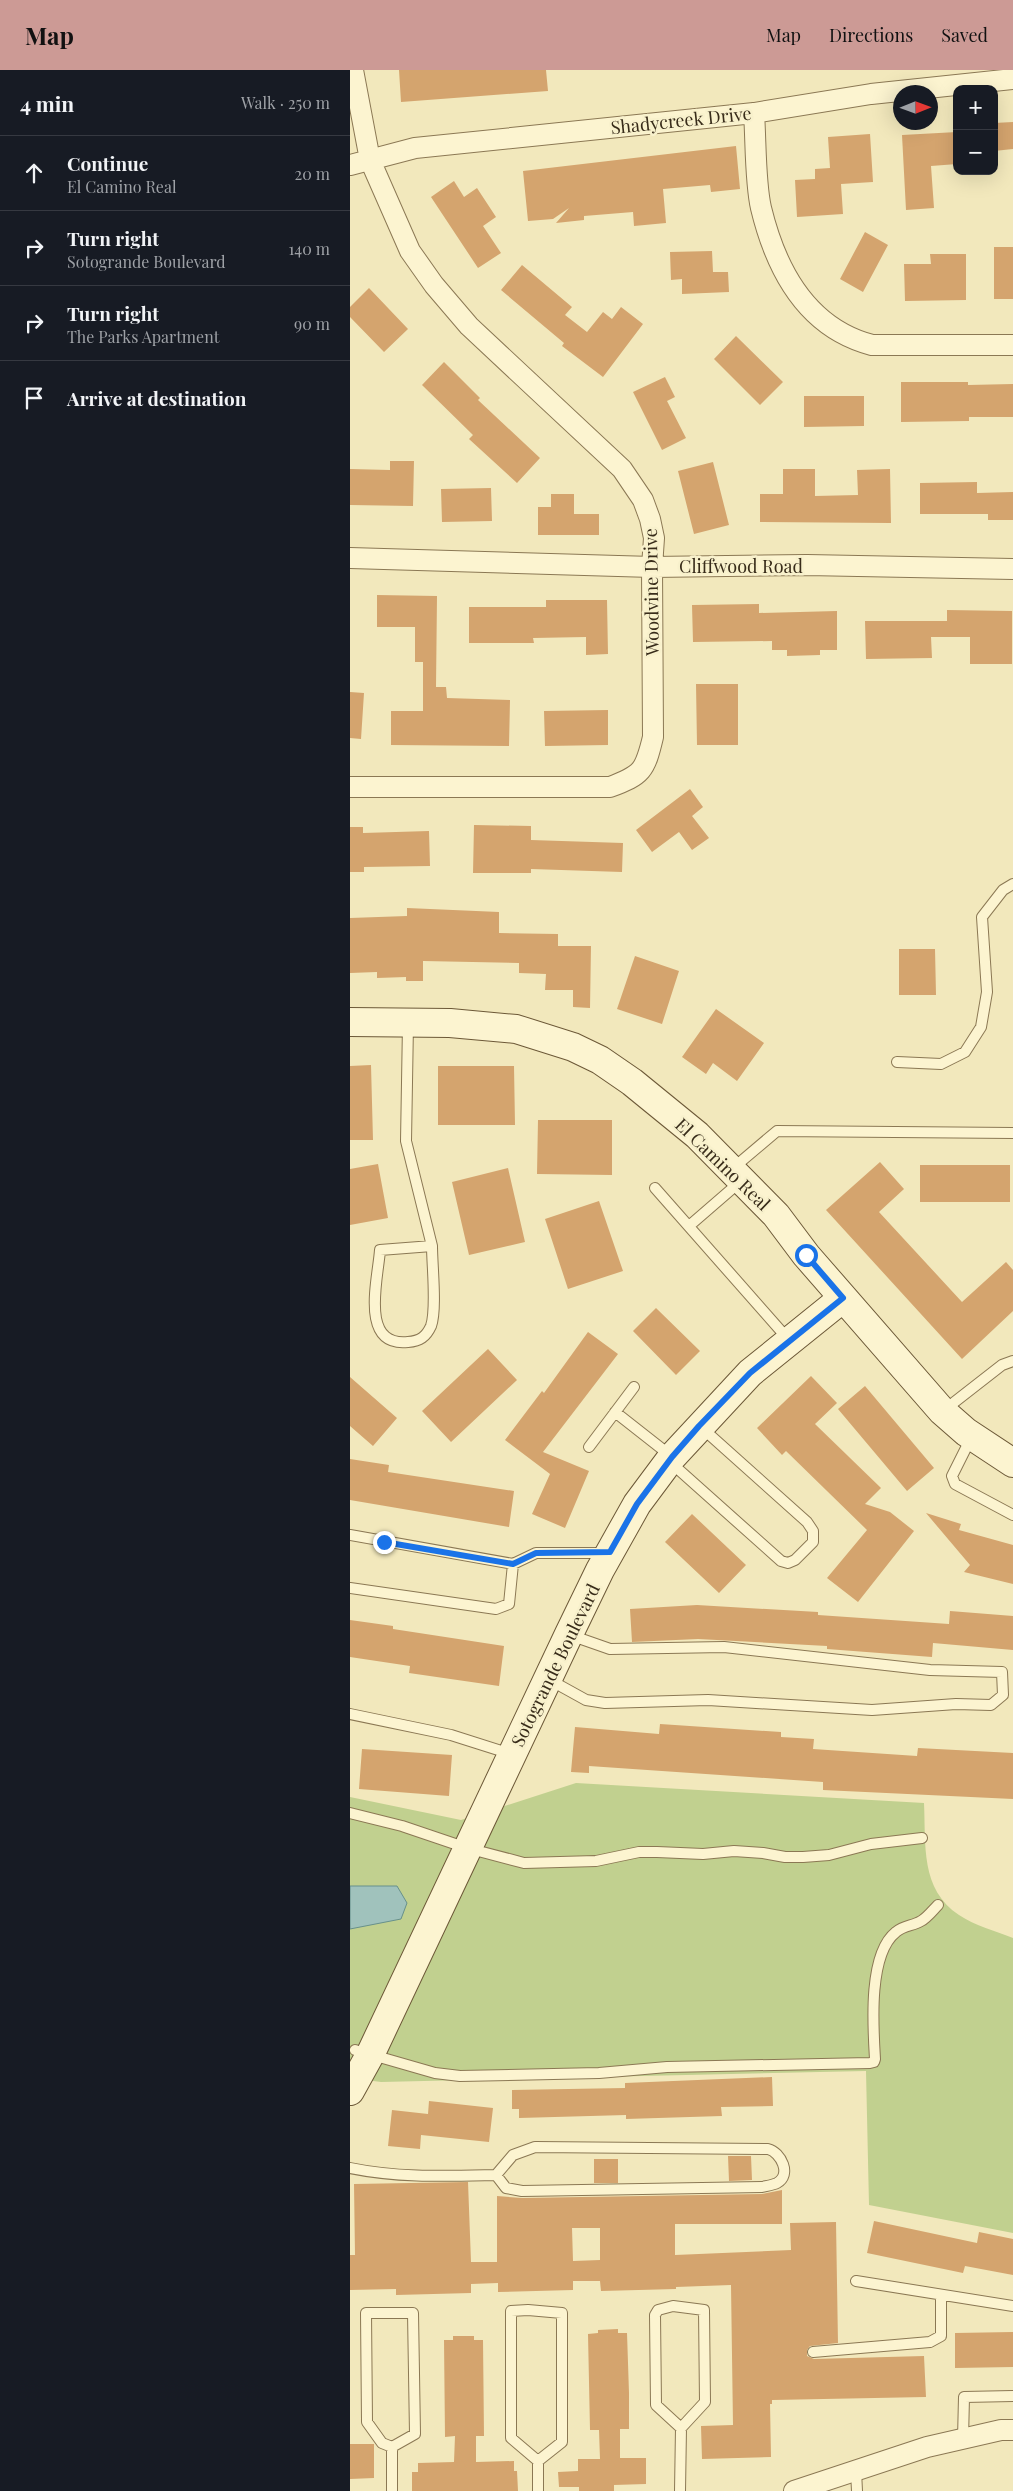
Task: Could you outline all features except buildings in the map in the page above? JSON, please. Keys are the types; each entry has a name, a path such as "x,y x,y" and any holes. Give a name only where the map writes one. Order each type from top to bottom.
{"street":[{"name":"Woodvine Drive","path":"350,787 610,787 634,778 648,755 653,737 652,567 654,538 643,500 622,469 469,326 434,285 410,251 370,160 353,70"},
{"name":"Shadycreek Drive","path":"350,165 415,148 754,113 871,94 1013,79"},
{"path":"754,113 761,206 781,268 793,287 826,325 850,340 872,345 1013,345"},
{"name":"Cliffwood Road","path":"350,558 652,567 807,565 1013,569"},
{"name":"El Camino Real","path":"350,1022 486,1025 516,1029 573,1047 600,1060 632,1082 697,1135 776,1216 843,1298 942,1411 972,1436 1013,1463"},
{"name":"Sotogrande Boulevard","path":"350,2091 363,2051 410,1969 547,1679 610,1552 637,1504 699,1426 750,1373 843,1298"},
{"path":"794,2491 927,2447 1001,2430 1013,2430"}],"lane":[{"path":"897,1062 941,1064 964,1052 977,1034 981,1027 987,992 982,917 1003,890 1013,884"},
{"path":"408,1022 406,1141 432,1246 432,1323 428,1334 414,1342 402,1343 390,1340 381,1334 377,1326 374,1304 380,1250 432,1246"},
{"path":"689,1226 777,1131 1013,1133"},
{"path":"655,1188 790,1341"},
{"path":"942,1411 1002,1365 1013,1361"},
{"path":"589,1447 634,1387"},
{"path":"615,1412 671,1459 781,1561 788,1563 795,1560 813,1542 813,1532 807,1522 699,1426"},
{"path":"972,1436 952,1476 955,1484 1013,1516"},
{"path":"350,1536 513,1564 536,1553 610,1552"},
{"path":"350,1588 496,1610 509,1604 513,1564"},
{"path":"547,1679 586,1700 605,1703 708,1700 872,1710 956,1704 991,1705 1003,1695 1002,1672 930,1670 724,1648 610,1650 569,1634"},
{"path":"350,1714 451,1734 512,1754"},
{"path":"350,1813 402,1826 467,1848 524,1863 596,1861 639,1852 703,1854 747,1852 785,1858 829,1855 871,1844 922,1838"},
{"path":"363,2051 436,2073 460,2076 599,2073 667,2067 874,2062 873,2016 876,1984 885,1947 895,1932 907,1925 921,1921 938,1906"},
{"path":"350,2168 376,2173 441,2177 496,2175 513,2155 535,2147 768,2148 774,2150 782,2158 784,2166 781,2180 777,2183 762,2186 522,2192 506,2188 496,2175"},
{"path":"856,2281 1013,2306"},
{"path":"813,2352 930,2342 941,2336 941,2296"},
{"path":"680,2491 681,2428 705,2402 704,2310 673,2306 658,2310 655,2315 656,2404 681,2428"},
{"path":"538,2461 562,2442 562,2313 528,2310 511,2311 511,2438 538,2461 538,2491"},
{"path":"366,2313 414,2313 415,2434 392,2447 382,2443 367,2422 366,2313"},
{"path":"963,2439 964,2398 1013,2396"},
{"path":"392,2447 392,2491"},
{"path":"856,2471 857,2491"}],"green space":[{"path":"576,1783 924,1803 928,1865 931,1879 937,1892 946,1904 965,1919 1013,1938 1013,2233 869,2205 866,2071 381,2082 350,2078 350,1797 461,1820"}],"water":[{"path":"350,1886 397,1886 407,1903 401,1919 350,1929"}],"route":[{"path":"384,1542 513,1564 536,1553 610,1552 637,1504 672,1457 699,1426 750,1373 843,1298 806,1255"}]}
